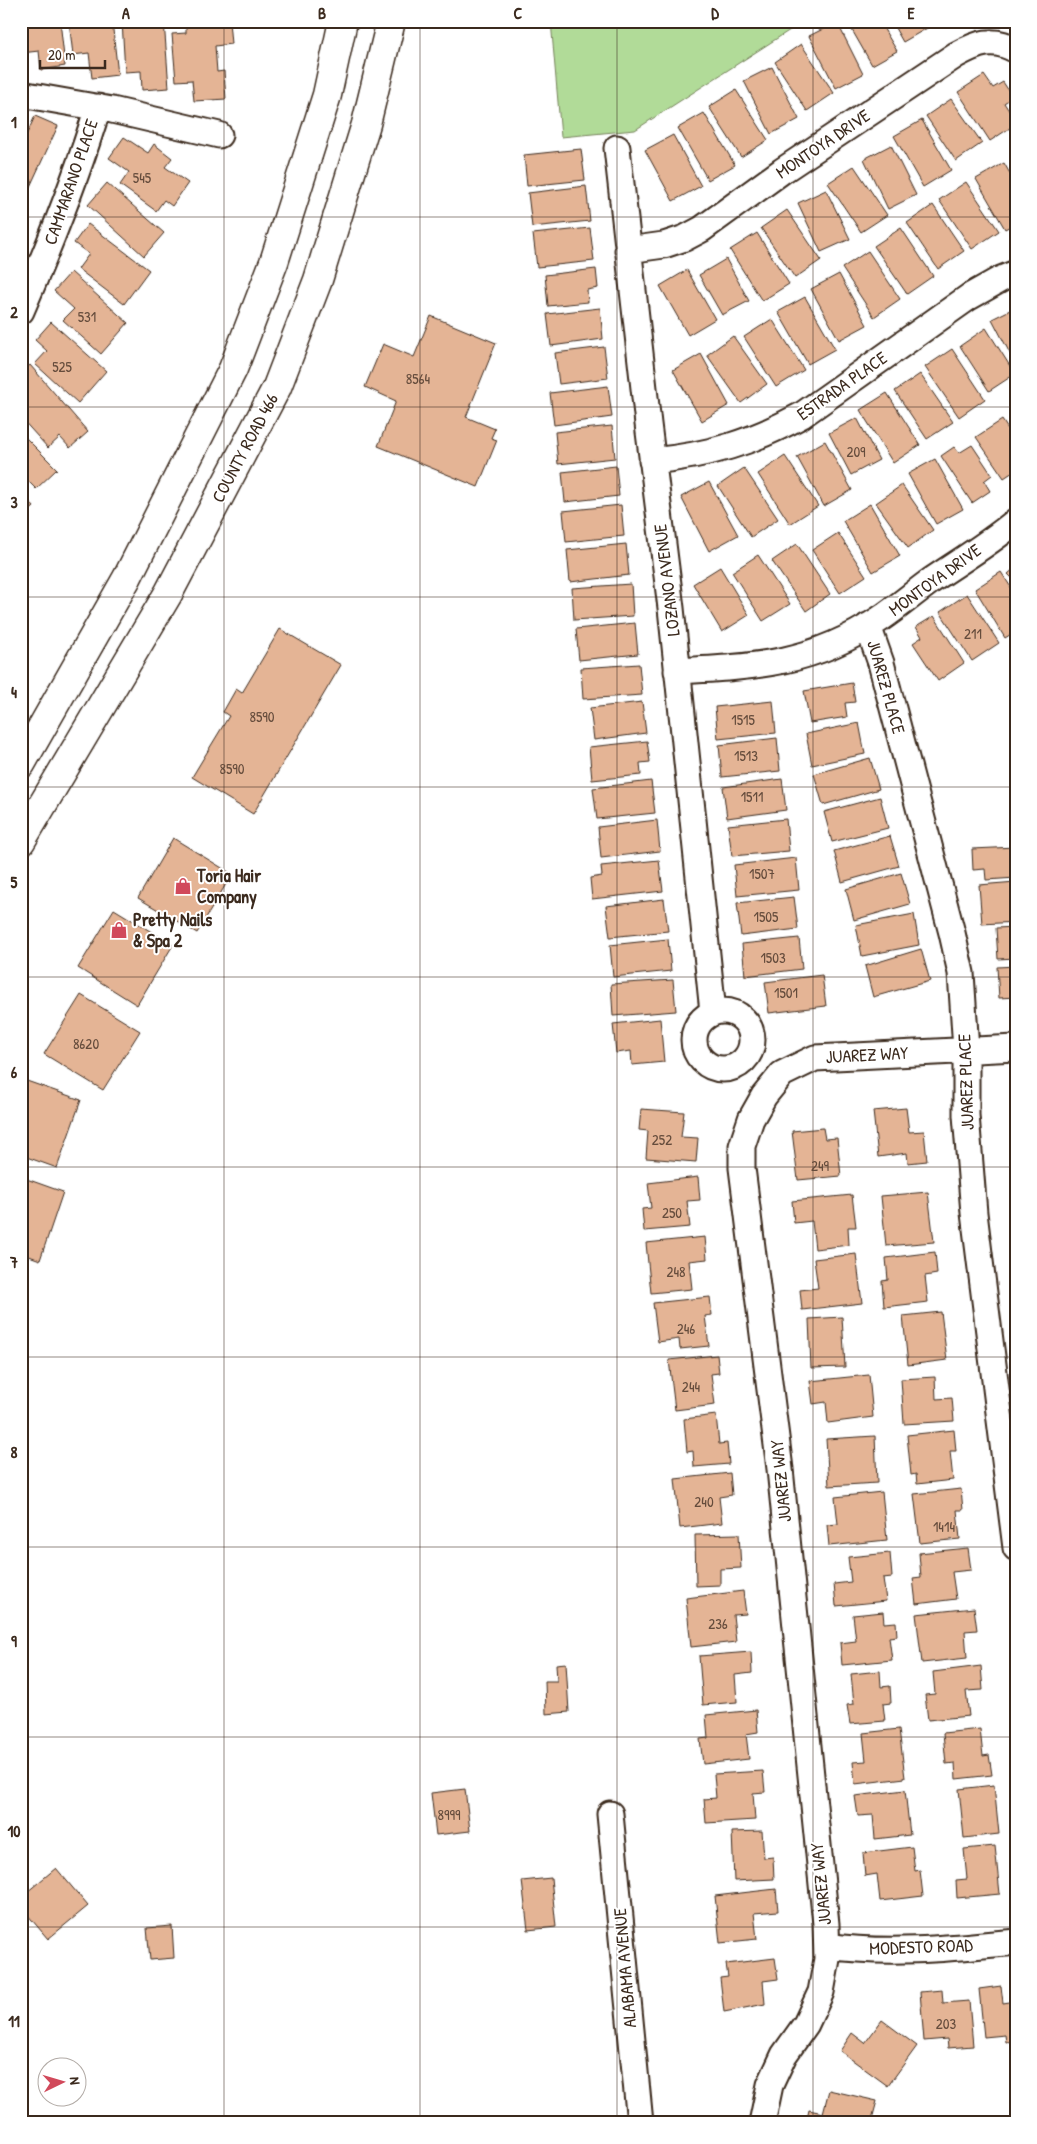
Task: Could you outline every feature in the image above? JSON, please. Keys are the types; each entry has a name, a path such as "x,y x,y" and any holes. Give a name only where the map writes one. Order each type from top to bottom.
{"main road":[{"path":"21,764 127,578 233,369 274,262 326,95 343,21"},
{"name":"COUNTY ROAD 466","path":"21,841 168,594 277,387 321,271 366,124 391,21"}],"street":[{"name":"MONTOYA DRIVE","path":"628,250 664,245 685,238 702,229 790,166 956,55 975,45 991,42 1016,50"},
{"path":"21,94 98,107 219,135"},
{"name":"CAMMARANO PLACE","path":"21,311 54,236 77,174 98,107"},
{"name":"LOZANO AVENUE","path":"617,148 677,671 713,1012"},
{"name":"ESTRADA PLACE","path":"652,461 689,457 719,450 774,430 802,415 970,296 1016,273"},
{"name":"MONTOYA DRIVE","path":"677,671 781,662 841,642 868,626 1016,521"},
{"name":"JUAREZ PLACE","path":"868,626 881,664 961,973 966,1050 966,1115 974,1213 1016,1548"},
{"name":"JUAREZ WAY","path":"762,2123 770,2085 784,2055 806,2024 821,1992 827,1958 826,1924 780,1469 742,1168 742,1146 751,1119 764,1096 782,1074 815,1058 1016,1048"},
{"name":"ALABAMA AVENUE","path":"610,1814 640,2123"},
{"name":"MODESTO ROAD","path":"826,1946 846,1949 910,1950 949,1949 1016,1942"}],"green space":[{"path":"551,21 804,21 635,130 561,137"}],"building":[{"path":"21,21 60,21 65,66 41,70 39,51 21,53"},
{"path":"69,21 112,21 118,75 92,78 89,53 73,55"},
{"path":"122,21 164,21 169,88 142,90 141,71 125,72"},
{"path":"229,21 231,44 215,46 217,72 224,71 226,99 194,101 192,80 176,81 172,34 186,33 186,24"},
{"path":"866,21 879,21 897,51 872,65 852,30"},
{"path":"891,21 926,21 929,27 903,42"},
{"path":"837,22 863,74 836,88 809,36"},
{"path":"801,44 834,93 807,111 775,62"},
{"path":"772,67 799,119 771,134 744,81"},
{"path":"984,75 993,88 1003,82 1013,97 1004,103 1016,121 1016,124 990,141 958,92"},
{"path":"736,90 768,140 741,157 709,107"},
{"path":"951,99 982,143 956,161 926,116"},
{"path":"704,113 735,165 708,180 678,128"},
{"path":"35,116 58,126 22,204 21,138 24,140"},
{"path":"922,120 951,170 923,187 894,136"},
{"path":"673,135 701,186 673,201 645,150"},
{"path":"124,137 148,153 154,144 172,158 165,167 188,183 172,206 164,200 156,211 120,185 129,172 109,158"},
{"path":"891,145 916,195 888,209 864,159"},
{"path":"581,149 585,180 527,186 524,155"},
{"path":"1004,163 1016,184 1016,223 1005,229 976,179"},
{"path":"854,166 887,215 861,232 828,183"},
{"path":"966,182 999,231 972,249 939,200"},
{"path":"107,183 164,233 144,256 88,205"},
{"path":"586,186 590,221 532,227 528,193"},
{"path":"826,190 850,239 821,252 798,203"},
{"path":"933,205 964,251 938,269 907,223"},
{"path":"787,210 821,260 795,278 761,228"},
{"path":"21,220 25,221 23,246 21,246"},
{"path":"88,224 149,270 124,304 78,269 89,254 74,243"},
{"path":"590,228 594,261 537,267 533,234"},
{"path":"901,228 933,276 907,294 874,246"},
{"path":"757,233 789,284 762,301 730,250"},
{"path":"868,251 900,299 874,317 842,268"},
{"path":"726,259 749,301 722,315 699,275"},
{"path":"596,269 598,288 587,290 588,302 548,306 545,275"},
{"path":"687,270 715,319 688,335 660,286"},
{"path":"71,272 128,323 101,354 63,320 74,309 54,291"},
{"path":"839,274 867,325 839,340 811,289"},
{"path":"805,297 835,349 808,364 778,312"},
{"path":"1016,307 1016,365 992,319"},
{"path":"600,308 603,339 551,346 547,314"},
{"path":"431,316 496,343 466,417 495,429 491,438 497,440 478,487 378,446 396,401 365,387 383,344 414,357"},
{"path":"772,319 804,370 776,387 744,337"},
{"path":"51,322 106,371 78,403 35,364 47,351 35,340"},
{"path":"986,328 1015,374 989,391 960,346"},
{"path":"733,336 767,384 741,403 707,355"},
{"path":"604,347 608,378 559,384 555,353"},
{"path":"952,349 985,399 959,417 925,367"},
{"path":"701,354 729,405 702,421 673,370"},
{"path":"30,365 88,432 70,448 60,437 48,448 21,418 21,409 27,404 21,397 21,373"},
{"path":"920,374 953,422 927,439 895,391"},
{"path":"608,386 612,417 554,425 550,393"},
{"path":"887,393 920,445 893,463 860,410"},
{"path":"857,418 879,460 851,475 829,433"},
{"path":"1002,420 1016,441 1016,470 1004,478 976,437"},
{"path":"612,426 615,458 558,464 555,432"},
{"path":"21,433 57,469 36,489 21,474"},
{"path":"825,441 852,490 824,506 797,457"},
{"path":"972,445 992,475 984,481 990,491 972,503 941,456 954,447 959,453"},
{"path":"785,456 818,506 790,524 758,474"},
{"path":"935,459 963,509 936,524 908,474"},
{"path":"616,466 619,496 565,502 562,472"},
{"path":"744,468 778,519 751,537 718,486"},
{"path":"709,482 738,535 709,551 681,497"},
{"path":"902,485 933,530 908,548 876,503"},
{"path":"21,492 34,507 21,518"},
{"path":"870,504 900,556 873,572 843,521"},
{"path":"621,505 624,536 566,542 563,511"},
{"path":"838,533 866,576 840,593 812,550"},
{"path":"626,544 629,575 570,582 567,550"},
{"path":"797,544 830,594 806,611 772,561"},
{"path":"758,555 790,604 763,621 732,572"},
{"path":"720,567 749,615 722,632 693,584"},
{"path":"1016,567 1016,582 1008,574"},
{"path":"1001,572 1016,595 1016,631 1005,638 975,589"},
{"path":"631,584 633,616 574,620 572,588"},
{"path":"967,594 999,643 972,661 940,612"},
{"path":"934,616 964,663 938,681 913,643 922,637 916,627"},
{"path":"635,623 638,654 579,660 576,629"},
{"path":"280,629 341,665 253,814 192,777 229,716 223,712 236,689 242,693"},
{"path":"639,664 642,695 583,699 581,668"},
{"path":"852,683 855,702 845,703 847,717 810,723 804,691"},
{"path":"773,701 776,733 718,739 715,707"},
{"path":"642,702 646,733 594,740 590,708"},
{"path":"859,723 865,754 812,765 806,734"},
{"path":"777,738 780,771 722,777 719,745"},
{"path":"647,741 650,762 640,763 641,775 592,780 589,747"},
{"path":"870,758 879,789 823,805 814,774"},
{"path":"782,779 786,810 727,818 723,787"},
{"path":"651,781 655,813 597,819 593,788"},
{"path":"880,797 888,828 832,842 824,812"},
{"path":"786,819 789,851 732,856 728,825"},
{"path":"657,820 660,851 601,858 598,827"},
{"path":"890,836 899,866 842,882 834,851"},
{"path":"173,838 232,874 197,933 138,898"},
{"path":"1016,847 1016,878 986,880 985,869 973,870 972,849"},
{"path":"796,858 799,890 737,896 734,865"},
{"path":"659,860 663,891 592,899 590,878 602,876 601,866"},
{"path":"901,873 910,904 854,920 846,889"},
{"path":"1016,882 1016,922 982,924 979,885"},
{"path":"794,897 798,929 741,936 737,903"},
{"path":"664,899 668,931 610,937 606,906"},
{"path":"114,909 173,945 137,1005 78,968"},
{"path":"914,914 919,945 862,956 856,925"},
{"path":"1016,927 1016,958 998,959 996,928"},
{"path":"799,938 802,969 745,976 742,944"},
{"path":"668,939 671,971 613,977 610,945"},
{"path":"921,949 930,981 873,997 865,966"},
{"path":"1016,966 1016,997 999,998 997,967"},
{"path":"822,975 826,1006 769,1013 765,982"},
{"path":"673,980 676,1011 613,1016 611,984"},
{"path":"81,995 140,1031 103,1090 44,1054"},
{"path":"660,1019 664,1062 632,1065 631,1051 616,1053 613,1024"},
{"path":"21,1079 81,1100 57,1168 21,1155"},
{"path":"906,1108 909,1132 924,1131 927,1161 908,1163 907,1153 878,1157 873,1111"},
{"path":"641,1109 684,1112 681,1137 698,1138 696,1162 646,1158 648,1131 639,1130"},
{"path":"823,1128 825,1139 837,1138 841,1176 798,1180 792,1131"},
{"path":"21,1177 63,1192 40,1260 21,1253"},
{"path":"698,1177 700,1200 687,1201 690,1227 644,1231 642,1209 651,1208 648,1183"},
{"path":"928,1192 934,1242 886,1246 881,1196"},
{"path":"852,1195 856,1227 848,1227 849,1245 815,1249 812,1221 794,1223 792,1201"},
{"path":"705,1237 707,1259 689,1261 692,1289 651,1293 646,1243"},
{"path":"935,1252 937,1274 925,1276 928,1302 884,1307 882,1281 888,1280 886,1258"},
{"path":"856,1254 862,1303 802,1310 800,1290 818,1288 814,1259"},
{"path":"710,1297 712,1315 705,1316 709,1346 680,1349 679,1339 658,1342 653,1303"},
{"path":"941,1312 947,1360 908,1365 903,1316"},
{"path":"842,1317 845,1367 811,1368 809,1319"},
{"path":"717,1355 719,1373 711,1374 715,1405 675,1410 669,1360"},
{"path":"869,1375 873,1417 828,1423 826,1402 813,1404 810,1381"},
{"path":"935,1377 936,1399 952,1398 954,1421 904,1424 901,1379"},
{"path":"716,1415 719,1444 727,1443 729,1464 694,1467 693,1451 687,1452 684,1419"},
{"path":"954,1430 956,1451 950,1451 953,1480 917,1484 916,1474 911,1475 907,1435"},
{"path":"875,1436 877,1483 829,1486 826,1439"},
{"path":"730,1473 732,1495 719,1497 722,1523 680,1528 675,1479"},
{"path":"961,1489 963,1510 957,1510 960,1539 920,1543 914,1494"},
{"path":"882,1492 887,1540 829,1546 827,1525 838,1524 835,1497"},
{"path":"739,1534 741,1568 720,1569 720,1585 696,1586 695,1535"},
{"path":"968,1548 971,1570 952,1572 956,1599 916,1604 913,1578 921,1577 919,1553"},
{"path":"890,1553 892,1577 883,1578 886,1601 836,1606 834,1584 851,1582 848,1557"},
{"path":"743,1591 746,1614 733,1615 736,1642 691,1647 686,1598"},
{"path":"974,1608 977,1630 965,1631 967,1658 922,1663 916,1614"},
{"path":"883,1612 884,1623 896,1622 897,1636 889,1637 892,1660 842,1665 840,1643 856,1641 853,1615"},
{"path":"751,1652 752,1673 735,1675 737,1702 703,1705 699,1656"},
{"path":"566,1663 569,1712 546,1714 545,1681 557,1681 556,1664"},
{"path":"981,1666 983,1690 966,1691 969,1716 928,1720 925,1695 935,1694 933,1672"},
{"path":"880,1671 881,1687 890,1686 891,1703 883,1704 885,1721 850,1724 847,1705 854,1704 851,1674"},
{"path":"756,1710 758,1732 746,1734 749,1759 703,1764 700,1739 708,1738 706,1715"},
{"path":"899,1729 905,1778 855,1784 853,1762 866,1761 863,1733"},
{"path":"980,1729 983,1756 989,1755 992,1775 956,1779 955,1763 946,1764 943,1733"},
{"path":"763,1771 765,1792 753,1793 755,1820 706,1823 704,1799 716,1798 714,1774"},
{"path":"994,1785 999,1834 964,1838 959,1789"},
{"path":"465,1789 470,1831 436,1835 431,1793"},
{"path":"905,1790 910,1835 875,1839 873,1815 858,1816 855,1796"},
{"path":"762,1831 764,1858 773,1857 774,1879 734,1881 732,1832"},
{"path":"995,1846 1000,1894 957,1898 956,1880 967,1879 964,1849"},
{"path":"912,1847 915,1871 920,1870 923,1896 880,1901 877,1874 865,1876 863,1853"},
{"path":"56,1868 88,1906 48,1939 21,1907 21,1897"},
{"path":"551,1878 556,1927 528,1930 522,1881"},
{"path":"776,1889 778,1911 754,1913 757,1939 720,1943 715,1896"},
{"path":"172,1926 174,1958 150,1960 147,1928"},
{"path":"775,1958 778,1979 763,1981 765,2004 724,2012 720,1978 728,1977 726,1964"},
{"path":"1001,1986 1003,2003 1016,2001 1016,2041 1006,2042 1005,2035 984,2037 979,1989"},
{"path":"942,1990 943,2003 969,2001 973,2046 948,2048 947,2039 924,2041 920,1992"},
{"path":"882,2020 917,2046 888,2086 840,2051 852,2033 865,2043"},
{"path":"829,2090 877,2101 871,2123 806,2123 809,2110 823,2113"}],"place":[{"name":"Toria Hair Company","path":"183,886"},
{"name":"Pretty Nails & Spa 2","path":"119,930"}]}
